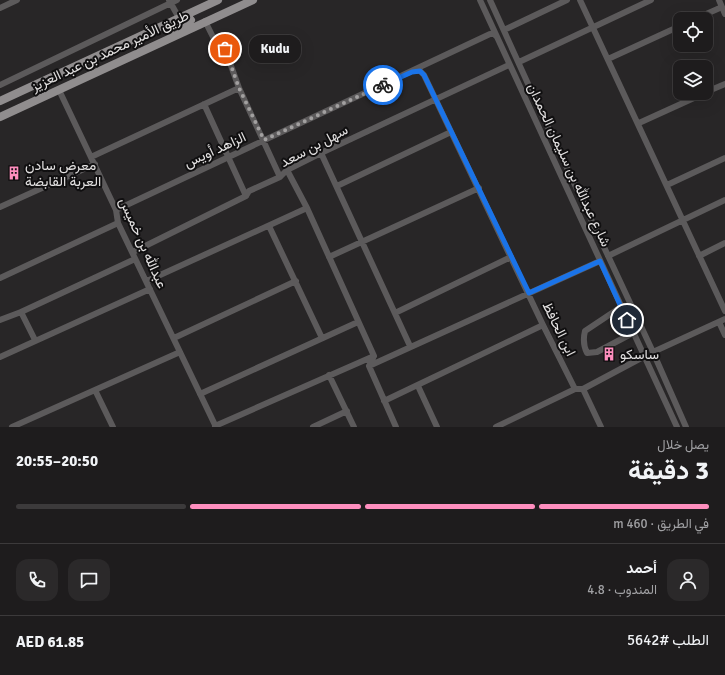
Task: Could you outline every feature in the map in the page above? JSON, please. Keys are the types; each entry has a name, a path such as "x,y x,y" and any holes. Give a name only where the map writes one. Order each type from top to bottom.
{"main road":[{"name":"طريق الأمير محمد بن عبد العزيز","path":"0,101 218,0"},
{"name":"طريق الأمير محمد بن عبد العزيز","path":"0,117 253,0"},
{"path":"157,44 168,34 191,20 188,17 179,18"}],"street":[{"path":"0,8 17,0"},
{"path":"0,85 170,2 177,0"},
{"name":"شارع عبدالله بن سليمان الحمدان","path":"480,0 677,427"},
{"name":"شارع عبدالله بن سليمان الحمدان","path":"490,0 653,352 686,427"},
{"path":"504,30 567,0"},
{"path":"580,0 725,311"},
{"path":"519,62 651,0"},
{"path":"719,0 725,14"},
{"path":"170,2 179,18"},
{"path":"711,12 722,7"},
{"path":"206,21 213,37 225,49 239,88 280,177"},
{"path":"608,59 673,29"},
{"name":"الزاهد أويس","path":"116,210 490,34 494,34 497,37"},
{"name":"سهل بن سعد","path":"132,252 246,196 249,191 280,177 287,170 321,153 509,65"},
{"name":"ابن الحافظ","path":"412,72 420,71 424,75 575,389"},
{"path":"713,89 725,84"},
{"path":"91,157 239,88"},
{"name":"عبدالله بن خميس","path":"59,90 116,210 118,223 216,426"},
{"path":"639,124 690,100"},
{"path":"204,104 246,196"},
{"path":"337,186 451,132"},
{"path":"321,153 410,346"},
{"path":"667,184 725,158"},
{"path":"0,208 95,164"},
{"path":"287,170 307,208 374,356"},
{"path":"329,257 478,188"},
{"path":"608,256 725,200"},
{"path":"147,281 307,208"},
{"path":"0,278 118,223"},
{"path":"269,226 322,338"},
{"path":"699,256 725,243"},
{"path":"395,313 511,257"},
{"path":"0,320 21,312 136,259"},
{"path":"369,366 410,346 600,261"},
{"path":"174,338 296,281"},
{"path":"0,357 150,289"},
{"path":"621,307 585,331 583,341 584,348 587,353 597,352 633,334"},
{"path":"21,312 35,340"},
{"path":"653,352 725,319"},
{"path":"200,394 358,322"},
{"path":"719,322 725,335"},
{"path":"384,401 543,325"},
{"path":"12,427 180,352"},
{"path":"374,356 369,366 396,427"},
{"path":"216,426 374,356"},
{"path":"496,427 575,389 583,389 645,356"},
{"path":"329,375 354,427"},
{"path":"418,386 437,427"},
{"path":"583,389 600,427"},
{"path":"95,390 113,427"},
{"path":"313,427 347,411"}],"way so far":[{"path":"225,49 239,88 264,140 383,85"}],"place":[{"name":"Kudu","path":"225,49"},
{"name":"معرض سادن العربة القابضة","path":"14,173"},
{"name":"ساسكو","path":"609,354"}],"route":[{"path":"383,85 412,72 420,71 424,75 529,293 600,261 627,320"}]}
